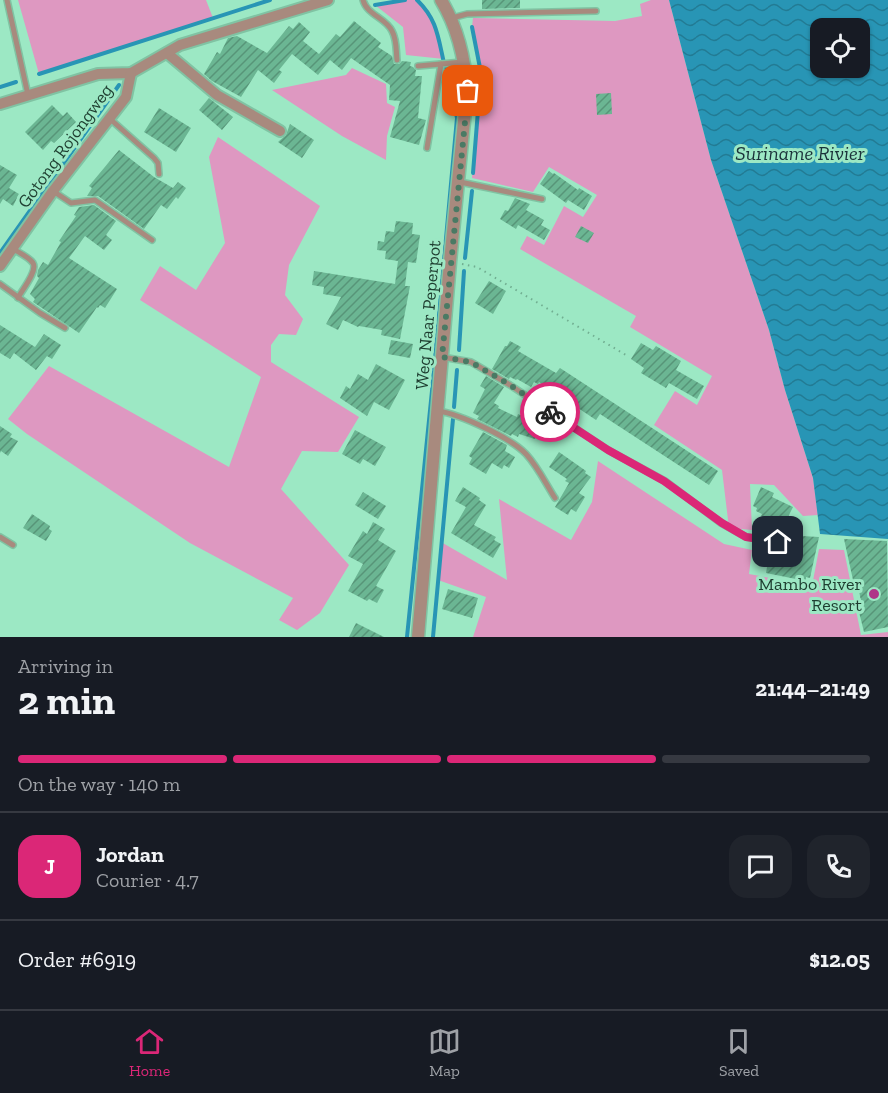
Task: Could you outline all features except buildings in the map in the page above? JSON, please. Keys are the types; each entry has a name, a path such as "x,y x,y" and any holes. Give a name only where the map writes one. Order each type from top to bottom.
{"street":[{"path":"0,104 98,74 131,73 180,45 328,0"},
{"name":"Weg Naar Peperpot","path":"418,637 450,262 468,91 464,62 452,18 441,0"},
{"path":"167,52 217,94 280,131"},
{"name":"Gotong Rojongweg","path":"0,266 53,191 126,97 131,73"}],"lane":[{"path":"7,0 28,95"},
{"path":"363,0 365,6 391,28 397,60"},
{"path":"452,18 467,14 596,11"},
{"path":"418,66 464,62"},
{"path":"427,148 441,64"},
{"path":"109,118 154,158 160,169 159,174"},
{"path":"458,181 542,199"},
{"path":"53,191 71,203 95,200 152,240"},
{"path":"12,248 33,262 34,266 18,298"},
{"path":"0,284 65,328"},
{"path":"442,357 471,362 500,379 608,450 664,481 722,523 746,537 778,542"},
{"path":"438,411 458,415 525,452 555,498"},
{"path":"0,537 13,545"}],"path":[{"path":"450,262 477,267 626,355"}],"shaded area":[{"path":"18,0 206,0 213,18 39,74"},
{"path":"417,0 429,11 444,59 406,55 403,27 375,5"},
{"path":"651,0 669,0 711,160 769,330 813,478 818,515 803,516 774,485 750,484 752,530 729,528 722,470 654,425 675,391 697,405 712,376 630,327 636,316 520,249 527,236 544,245 564,206 583,217 597,195 549,167 533,192 472,178 481,73 472,27 473,18 615,21 642,16 640,4"},
{"path":"352,68 386,84 387,103 395,107 387,136 386,160 342,136 272,90 346,75"},
{"path":"218,137 320,206 289,265 285,295 303,319 296,335 279,334 271,345 271,362 359,417 338,452 302,451 281,489 349,565 320,613 297,630 279,620 293,598 190,543 8,419 49,366 229,467 261,377 140,300 160,266 196,290 225,243 209,157"},
{"path":"598,461 724,544 752,550 749,574 812,586 819,549 844,550 861,635 888,632 888,637 473,637 486,597 438,580 441,542 507,580 499,499 571,540 592,502"}],"water":[{"name":"Suriname Rivier","path":"669,0 888,0 888,539 820,534 813,478 769,330 711,160"}],"waterway":[{"path":"39,74 270,0"},
{"path":"375,5 405,0"},
{"path":"417,0 433,21 444,63"},
{"path":"472,27 481,73 473,173"},
{"path":"407,637 457,118 446,67"},
{"path":"0,87 16,82"},
{"path":"0,253 119,85"},
{"path":"465,258 472,191"},
{"path":"459,350 464,271"},
{"path":"454,407 457,370"},
{"path":"433,637 453,419"}],"way so far":[{"path":"468,91 442,357 471,362 550,412"}],"place":[{"name":"Mambo River Resort","path":"874,594"}],"route":[{"path":"550,412 608,450 664,481 722,523 746,537 778,542"}]}
